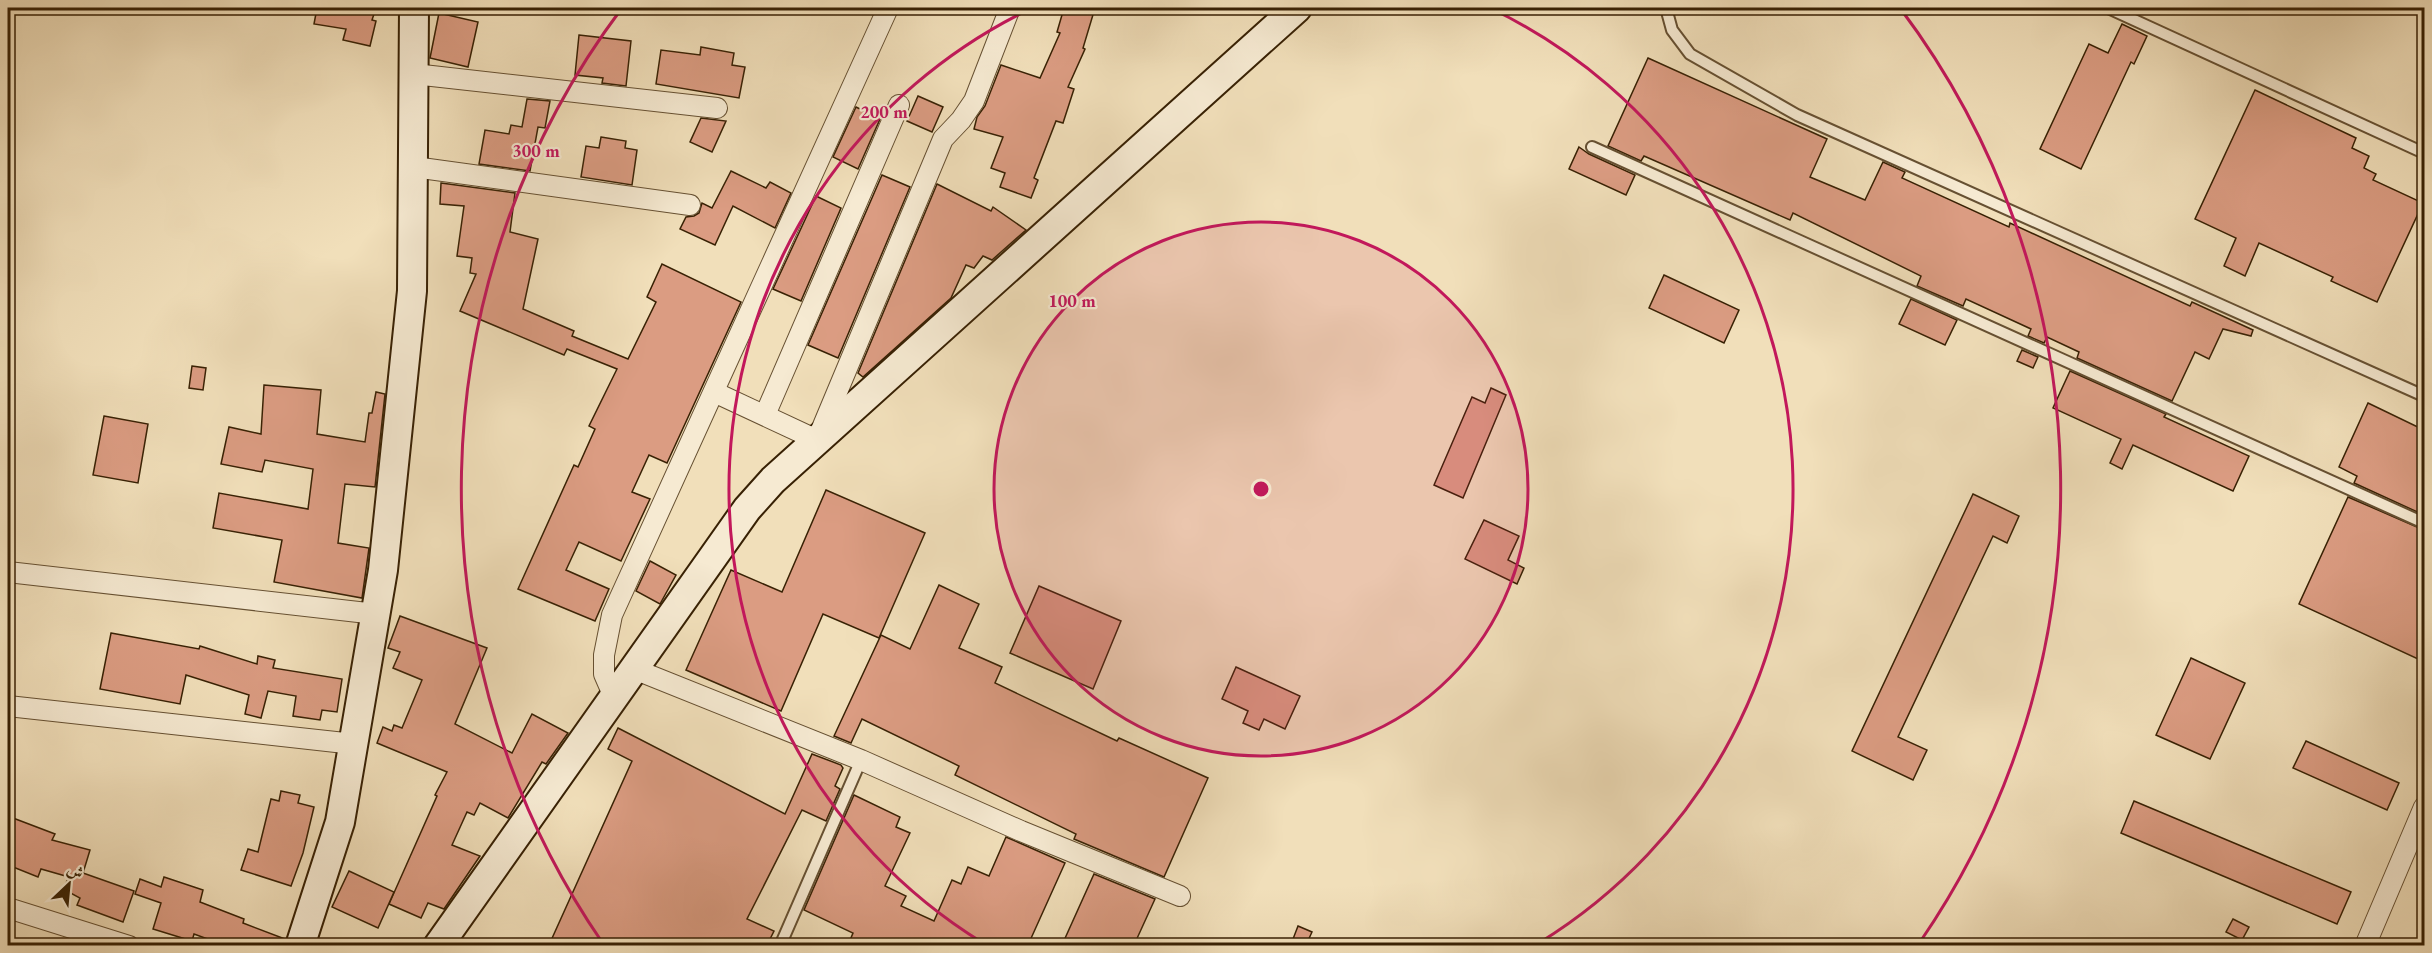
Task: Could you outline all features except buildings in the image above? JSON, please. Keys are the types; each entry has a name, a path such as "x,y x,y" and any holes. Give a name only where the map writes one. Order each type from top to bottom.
{"street":[{"path":"300,945 340,822 383,570 412,291 414,8"},
{"path":"614,697 604,674 604,655 612,615 888,8"},
{"path":"817,440 943,139 961,120 974,100 1010,8"},
{"path":"438,945 747,509 772,480 1297,8"},
{"path":"414,74 717,108"},
{"path":"765,416 899,105"},
{"path":"414,167 690,205"},
{"path":"714,392 817,440"},
{"path":"8,572 376,614"},
{"path":"634,669 861,760 1021,831 1180,896"},
{"path":"8,706 354,744"},
{"path":"2365,945 2424,807"},
{"path":"8,908 129,945"}],"lane":[{"path":"1666,8 1672,30 1690,54 1797,116 2424,396"},
{"path":"2108,8 2424,153"},
{"path":"1592,147 2424,523"},
{"path":"780,945 861,760"}]}
